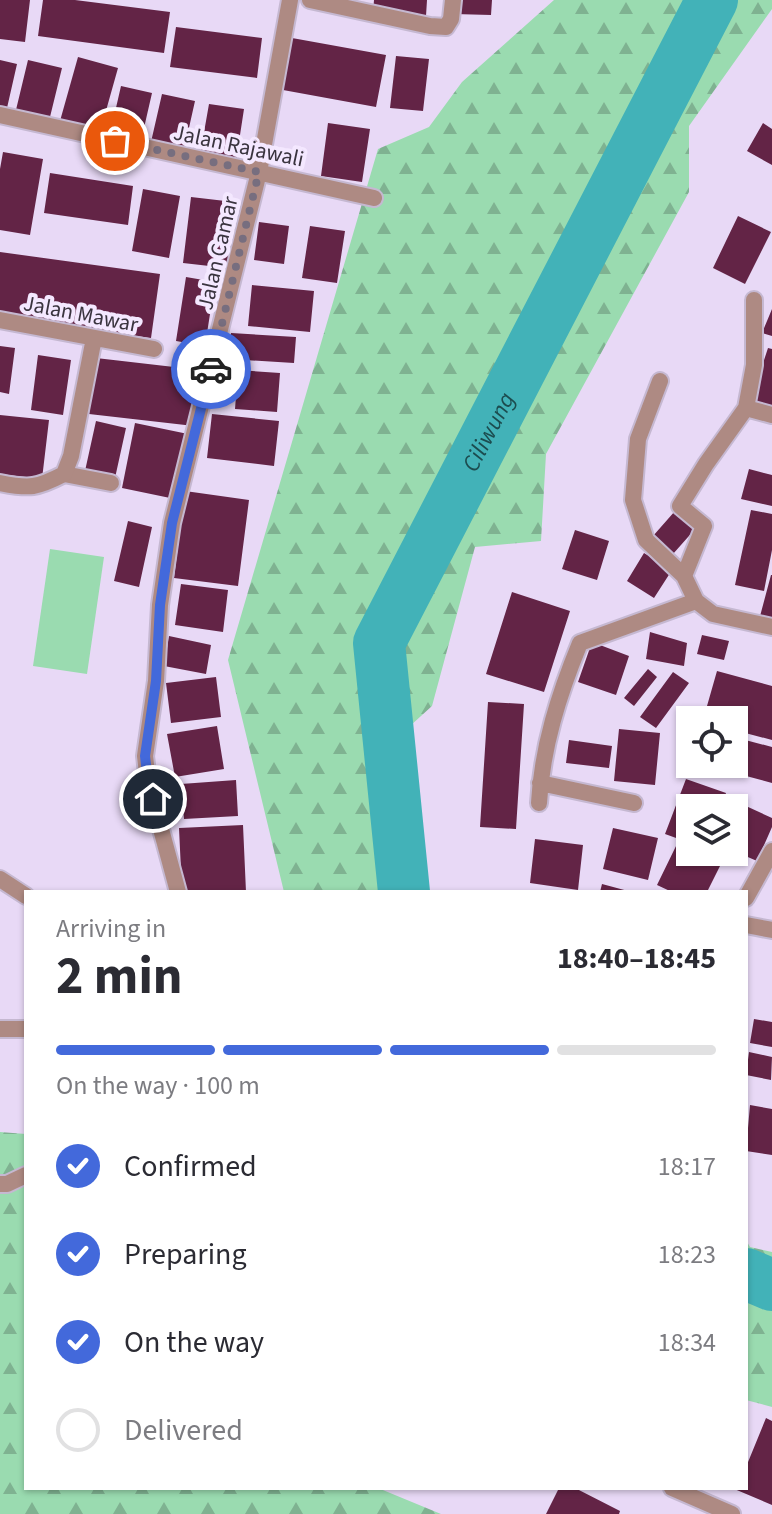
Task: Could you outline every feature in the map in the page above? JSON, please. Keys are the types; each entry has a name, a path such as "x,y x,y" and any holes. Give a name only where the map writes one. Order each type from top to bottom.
{"street":[{"name":"Jalan Camar","path":"177,890 148,781 145,756 156,681 160,605 172,523 259,172 290,0"},
{"path":"310,0 446,27 453,0"},
{"name":"Jalan Rajawali","path":"0,115 374,198"},
{"path":"684,576 704,526 680,506 746,408 754,365 754,300"},
{"name":"Jalan Mawar","path":"0,320 154,349"},
{"path":"64,474 71,456 94,338"},
{"path":"660,381 638,439 633,500 646,540 684,576 696,601 713,614 772,627"},
{"path":"746,408 772,415"},
{"path":"0,483 42,486 64,474 111,483"},
{"path":"539,803 540,783 560,692 580,643 696,601"},
{"path":"540,783 634,803"},
{"path":"748,895 768,869 772,851"},
{"path":"0,879 24,895"},
{"path":"748,925 772,930"},
{"path":"0,1029 24,1029"},
{"path":"0,1184 24,1176"},
{"path":"677,1490 732,1514"}],"green space":[{"path":"554,0 772,0 772,9 689,126 689,192 546,454 541,541 475,547 432,706 410,726 390,839 398,890 284,890 228,660 378,149 429,127 462,82"},
{"path":"50,549 104,557 87,674 33,666"},
{"path":"0,1132 24,1134 24,1490 383,1490 441,1514 0,1514"},
{"path":"748,1244 750,1247 772,1252 772,1407 748,1401"}],"building":[{"path":"0,0 30,0 25,42 0,39"},
{"path":"43,0 75,0 170,12 164,53 38,36"},
{"path":"374,0 427,0 426,16 373,12"},
{"path":"454,0 492,0 491,15 454,14"},
{"path":"176,27 262,38 257,78 170,67"},
{"path":"292,38 386,55 376,107 283,90"},
{"path":"396,56 429,59 423,111 390,108"},
{"path":"78,57 118,68 100,132 60,121"},
{"path":"0,60 17,64 7,108 0,106"},
{"path":"28,60 62,68 49,121 15,114"},
{"path":"121,86 152,93 141,141 110,134"},
{"path":"162,94 195,101 184,150 151,142"},
{"path":"209,104 244,109 236,161 200,155"},
{"path":"328,123 370,129 362,182 321,176"},
{"path":"763,123 772,129 772,165 747,151"},
{"path":"3,152 43,159 30,235 0,230"},
{"path":"50,173 133,186 128,225 44,213"},
{"path":"143,189 180,196 169,258 132,251"},
{"path":"191,197 234,202 227,268 183,263"},
{"path":"738,216 771,232 745,284 713,268"},
{"path":"259,222 289,226 284,264 254,260"},
{"path":"310,226 345,231 337,283 302,278"},
{"path":"0,252 160,274 151,338 0,317"},
{"path":"186,277 215,282 205,346 176,341"},
{"path":"252,285 314,291 310,332 248,326"},
{"path":"772,309 772,336 762,333"},
{"path":"231,333 296,337 294,363 229,359"},
{"path":"0,346 15,348 9,394 0,392"},
{"path":"768,348 772,349 772,410 750,403"},
{"path":"38,355 71,360 63,415 31,410"},
{"path":"96,358 200,370 194,426 89,414"},
{"path":"238,370 280,373 277,412 235,409"},
{"path":"212,414 279,421 274,466 207,458"},
{"path":"0,415 49,420 42,479 0,474"},
{"path":"96,421 126,428 115,478 85,471"},
{"path":"135,423 188,434 175,499 122,488"},
{"path":"749,469 772,475 772,506 741,499"},
{"path":"185,491 249,500 238,586 174,578"},
{"path":"751,510 772,514 772,550 764,591 735,585"},
{"path":"675,511 696,528 673,554 653,536"},
{"path":"128,521 152,527 139,587 114,581"},
{"path":"575,530 609,541 597,580 562,569"},
{"path":"644,553 672,570 654,598 627,581"},
{"path":"772,575 772,624 759,620"},
{"path":"181,584 228,590 223,632 175,625"},
{"path":"512,592 570,611 544,692 486,674"},
{"path":"650,632 687,643 684,666 646,659"},
{"path":"702,635 729,641 724,660 697,654"},
{"path":"169,636 211,645 206,674 164,666"},
{"path":"592,642 629,656 616,695 578,682"},
{"path":"648,669 657,677 634,706 624,698"},
{"path":"717,671 772,686 772,740 748,734 748,706 707,706"},
{"path":"673,672 689,683 656,728 640,717"},
{"path":"216,677 221,717 171,723 166,683"},
{"path":"488,702 524,704 516,829 480,827"},
{"path":"217,726 224,769 175,777 167,734"},
{"path":"619,729 660,733 655,785 614,781"},
{"path":"569,740 612,746 609,768 566,763"},
{"path":"748,741 772,747 772,783 748,777"},
{"path":"686,779 726,793 726,794 680,794"},
{"path":"236,780 238,816 184,819 181,784"},
{"path":"676,805 676,838 665,834"},
{"path":"748,807 772,818 772,827 757,861 748,857"},
{"path":"243,825 246,890 182,890 179,828"},
{"path":"613,828 658,838 648,880 603,869"},
{"path":"535,839 583,845 578,890 530,883"},
{"path":"676,846 676,866 720,866 708,890 668,890 657,885"},
{"path":"602,884 624,890 600,890"},
{"path":"754,1019 772,1022 772,1047 750,1043"},
{"path":"749,1052 772,1057 771,1080 748,1075"},
{"path":"750,1105 772,1109 772,1155 748,1151"},
{"path":"766,1418 772,1421 772,1505 737,1490 748,1490 748,1462"},
{"path":"558,1490 579,1490 620,1511 619,1514 546,1514"}],"waterway":[{"name":"Ciliwung","path":"404,890 379,643 712,0"},
{"name":"Ciliwung","path":"748,1275 772,1285"}],"way so far":[{"path":"115,141 259,172 211,369"}],"route":[{"path":"153,799 145,756 156,681 160,605 172,523 211,369"}]}
